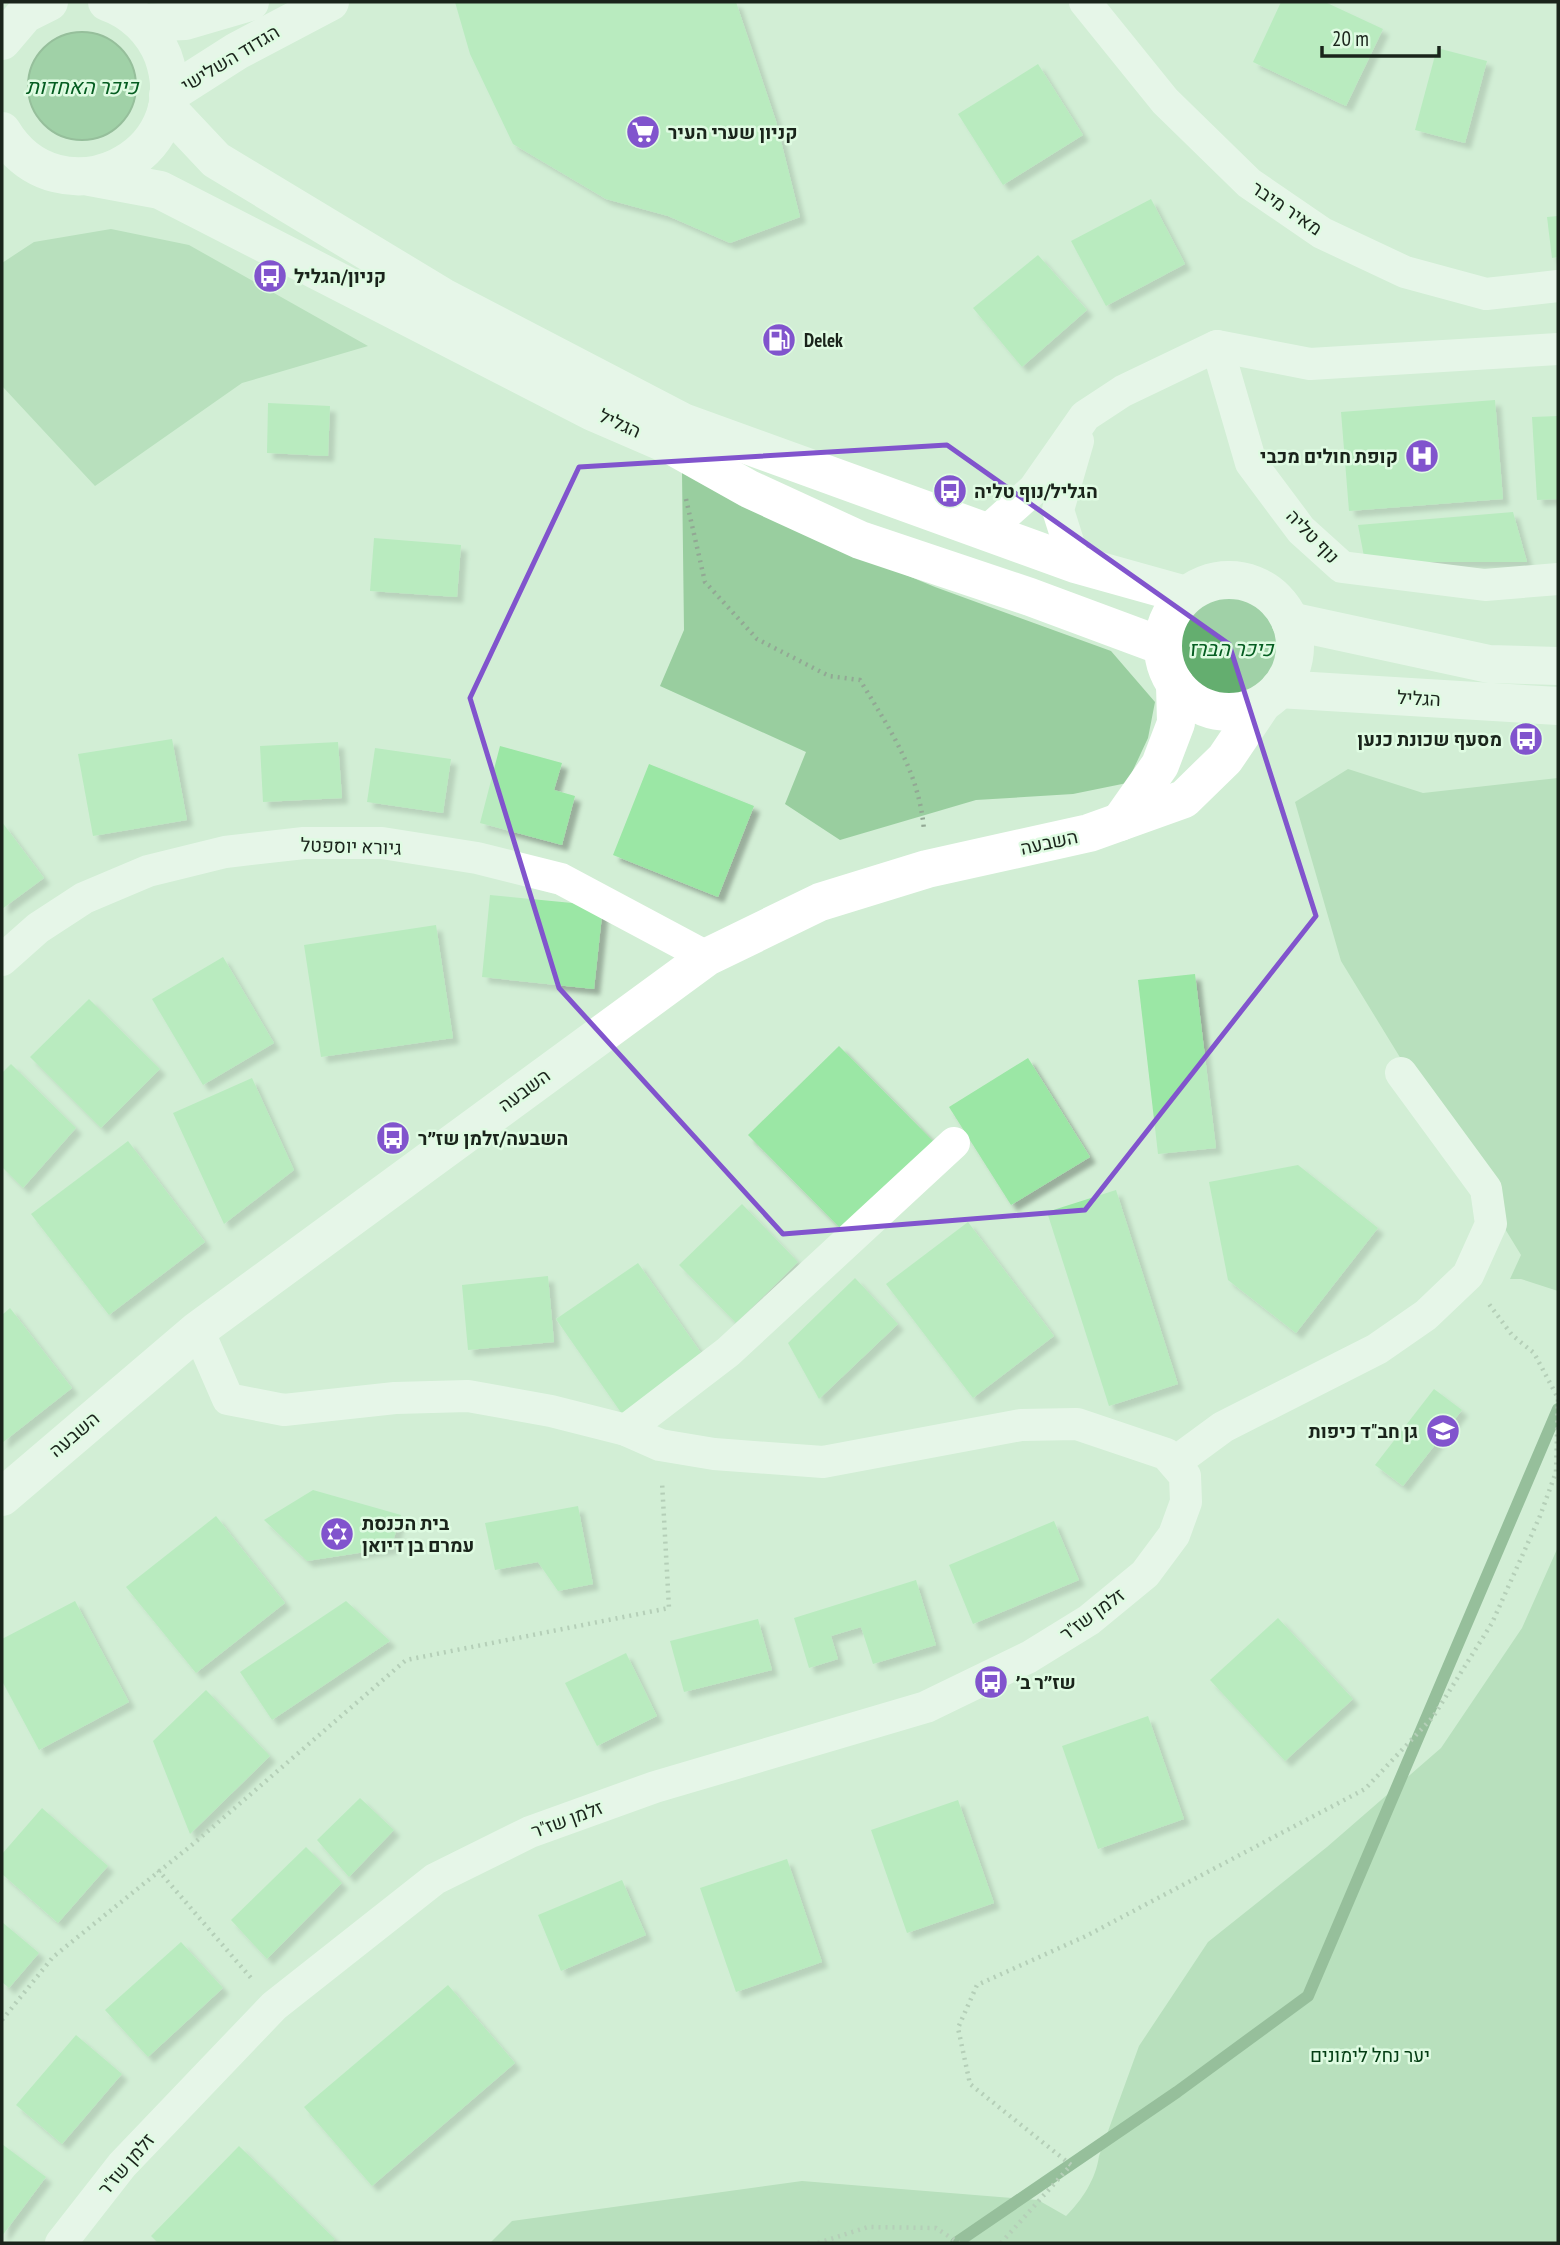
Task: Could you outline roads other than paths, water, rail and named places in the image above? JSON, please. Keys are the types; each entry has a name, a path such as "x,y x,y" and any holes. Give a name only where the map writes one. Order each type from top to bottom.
{"main road":[{"path":"2,2 14,2"},
{"path":"2,41 25,14 49,2"},
{"path":"90,177 118,169 142,152 160,128 168,101 168,70 158,42 142,23 107,2"},
{"name":"הגדוד השלישי","path":"142,23 185,21 250,2"},
{"name":"הגדוד השלישי","path":"168,101 237,51 330,2"},
{"name":"הגליל","path":"168,101 216,160 443,297 683,422 1075,564 1186,595"},
{"name":"הגליל","path":"5,144 42,168 61,176 90,177 160,190 593,412 674,447 749,489 860,540 1019,593 1163,646"},
{"path":"1224,580 1245,582 1264,590 1280,604 1290,621 1294,657 1289,674 1270,696 1243,710 1224,712 1205,708 1188,698 1175,684 1164,660 1165,627 1173,610 1186,595 1204,584 1224,580"},
{"path":"1290,621 1489,664 1558,666"},
{"path":"1120,822 1160,765 1175,723 1175,684"},
{"name":"הגליל","path":"1270,696 1558,706"},
{"name":"השבעה","path":"2,1497 198,1330 707,957 820,902 926,869 1089,833 1184,799 1225,759 1270,696"}],"street":[{"name":"מאיר מיבר","path":"1085,2 1166,101 1249,183 1322,233 1405,272 1486,294 1558,286"},
{"path":"986,533 1034,489 1086,416 1123,391 1217,346 1310,364 1558,349"},
{"name":"נוף טליה","path":"1217,346 1251,463 1301,530 1342,567 1485,584 1558,579"},
{"path":"1075,564 1058,510 1086,416"},
{"name":"גיורא יוספטל","path":"2,960 38,928 84,898 148,871 225,852 304,843 382,843 477,858 561,879 707,957"},
{"path":"198,1330 228,1399 284,1410 395,1398 468,1396 551,1411 626,1430 660,1445 715,1454 823,1462 1021,1425 1077,1424 1147,1446 1166,1454 1174,1463 1223,1427 1377,1349 1426,1315 1468,1275 1491,1224 1486,1189 1401,1073"},
{"path":"626,1430 728,1352 954,1143"},
{"name":"זלמן שז\"ר","path":"61,2243 122,2165 274,2006 435,1879 530,1832 655,1787 926,1707 1029,1657 1089,1620 1145,1574 1174,1535 1186,1502 1185,1476 1174,1463"}],"water":[{"name":"כיכר האחדות","path":"82,32 103,36 120,48 132,65 136,86 132,107 120,124 103,136 82,140 61,136 44,124 32,107 28,86 32,65 44,48 61,36"},
{"name":"כיכר הברז","path":"1231,594 1252,598 1269,610 1281,627 1285,648 1281,669 1269,686 1252,698 1231,702 1210,698 1193,686 1181,669 1177,648 1181,627 1193,610 1210,598"}],"waterway":[{"path":"956,2243 1177,2092 1308,1996 1558,1409"}],"place":[{"name":"קניון שערי העיר","path":"643,132"},
{"name":"קניון/הגליל","path":"270,276"},
{"name":"Delek","path":"779,340"},
{"name":"קופת חולים מכבי","path":"1422,456"},
{"name":"הגליל/נוף טליה","path":"950,491"},
{"name":"מסעף שכונת כנען","path":"1526,739"},
{"name":"השבעה/זלמן שז״ר","path":"393,1138"},
{"name":"גן חב\"ד כיפות","path":"1443,1431"},
{"name":"בית הכנסת עמרם בן דיואן","path":"337,1534"},
{"name":"שז״ר ב׳","path":"991,1682"}],"park label":[{"name":"יער נחל לימונים","path":"1370,2055"}]}
